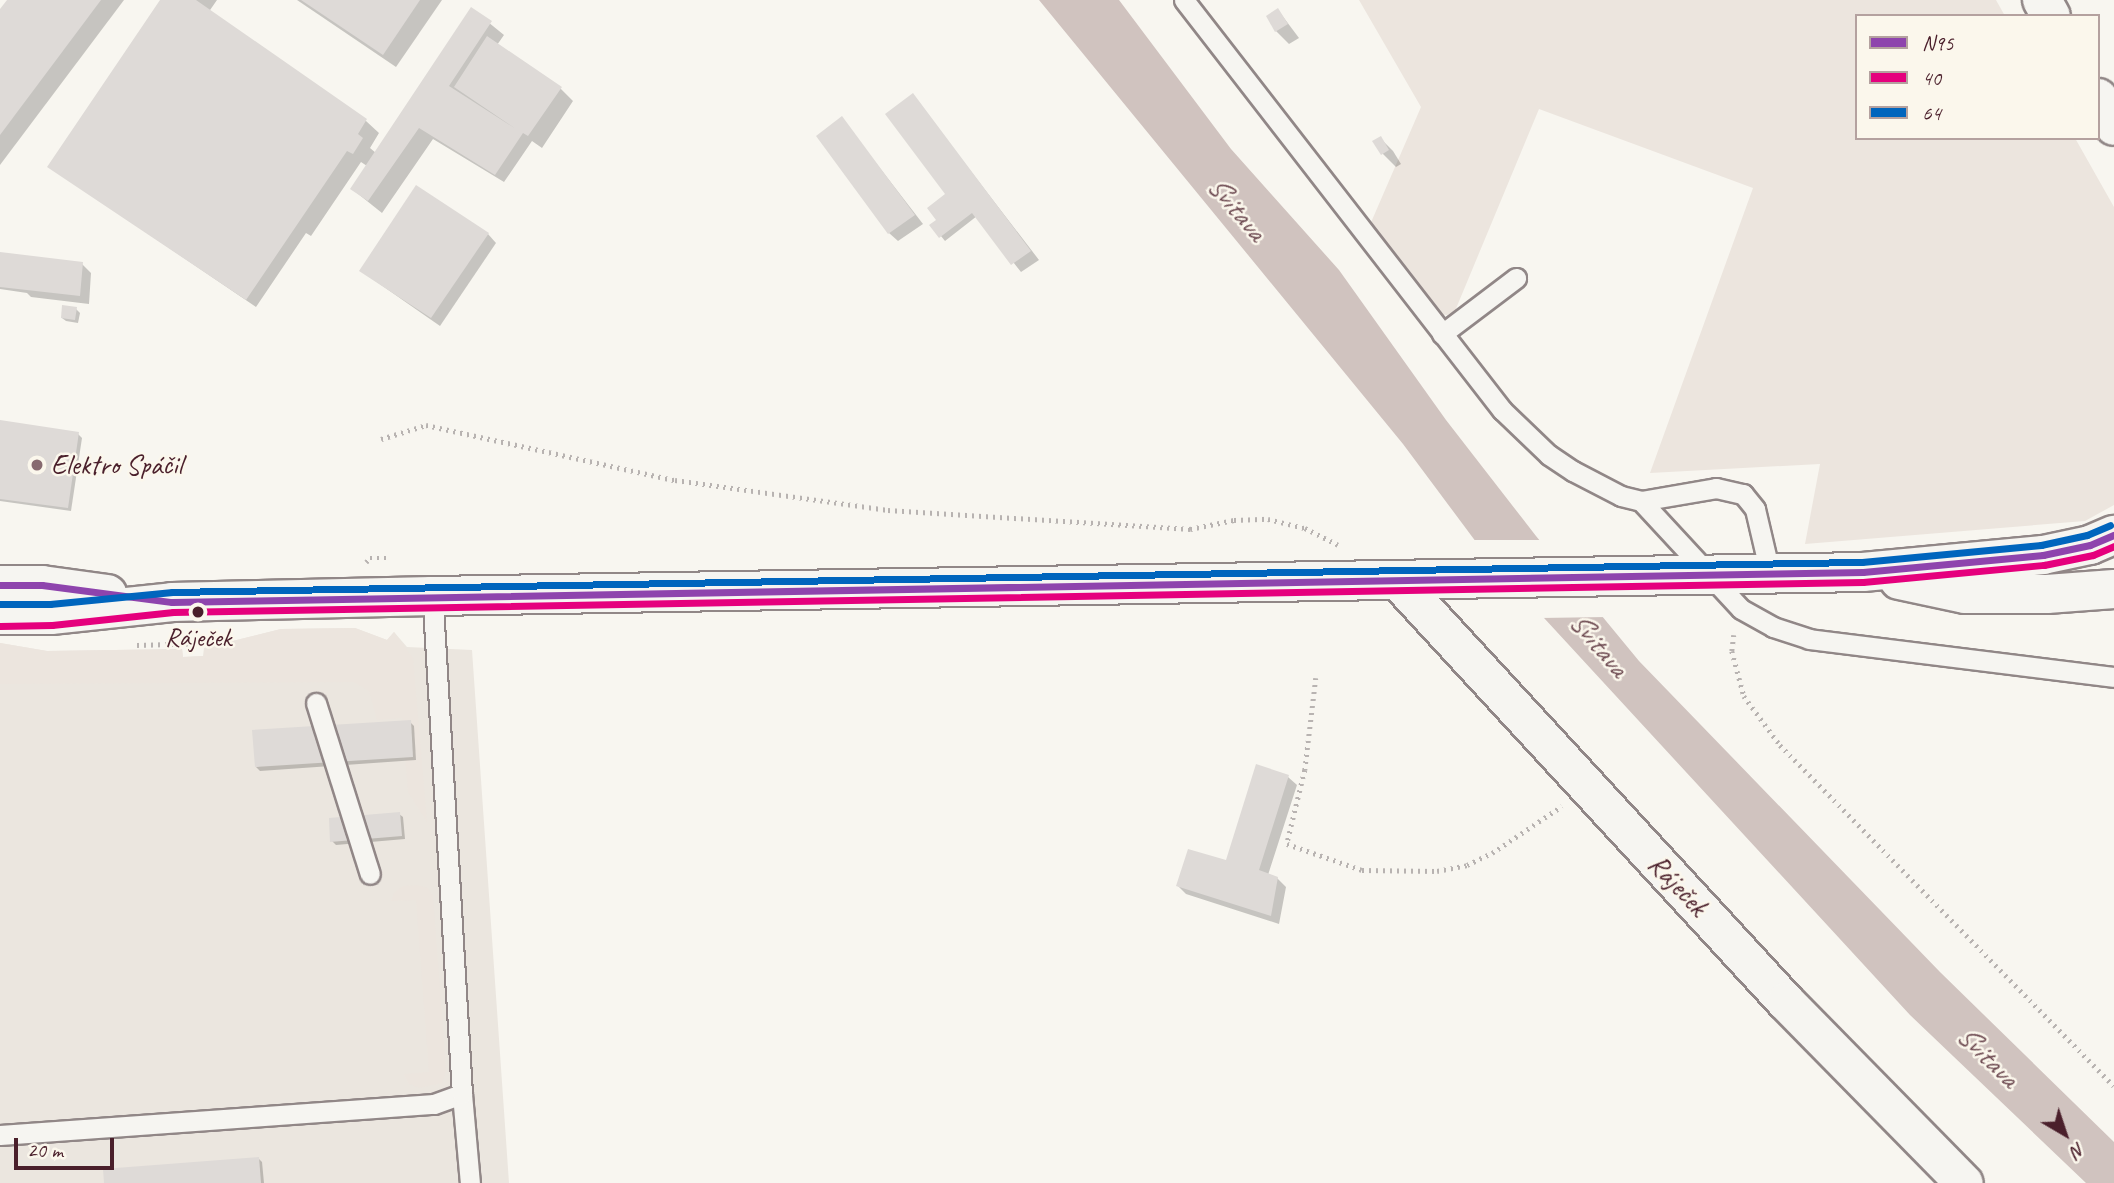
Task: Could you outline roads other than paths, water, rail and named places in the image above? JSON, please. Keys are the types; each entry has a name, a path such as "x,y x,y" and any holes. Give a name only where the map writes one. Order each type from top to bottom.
{"main road":[{"path":"2100,102 2114,126"},
{"path":"0,615 51,615 172,602 1863,572 2043,555 2090,545 2114,535"},
{"path":"1863,572 1965,594 2047,594 2114,589"},
{"path":"2047,594 2114,574"},
{"path":"0,585 42,585 172,602"}],"street":[{"name":"Ráječek","path":"1399,581 1795,1011 1964,1183"}],"lane":[{"path":"1184,0 1502,410 1549,455 1599,487 1641,501 1716,488 1743,494 1751,500 1759,520 1770,573"},
{"path":"1442,334 1516,278"},
{"path":"1641,501 1741,609 1773,627 1809,639 2114,677"},
{"path":"432,596 462,1094 470,1183"},
{"path":"316,703 370,874"},
{"path":"0,1135 434,1104 462,1094"}],"water":[{"name":"Svitava","path":"1039,0 1119,0 1231,149 1339,270 1446,420 1536,536 1639,661 1940,972 2114,1142 2114,1183 2086,1183 1910,1015 1485,554 1403,444"}],"place":[{"name":"Elektro Spáčil","path":"37,465"},
{"name":"Ráječek","path":"198,612"}]}
